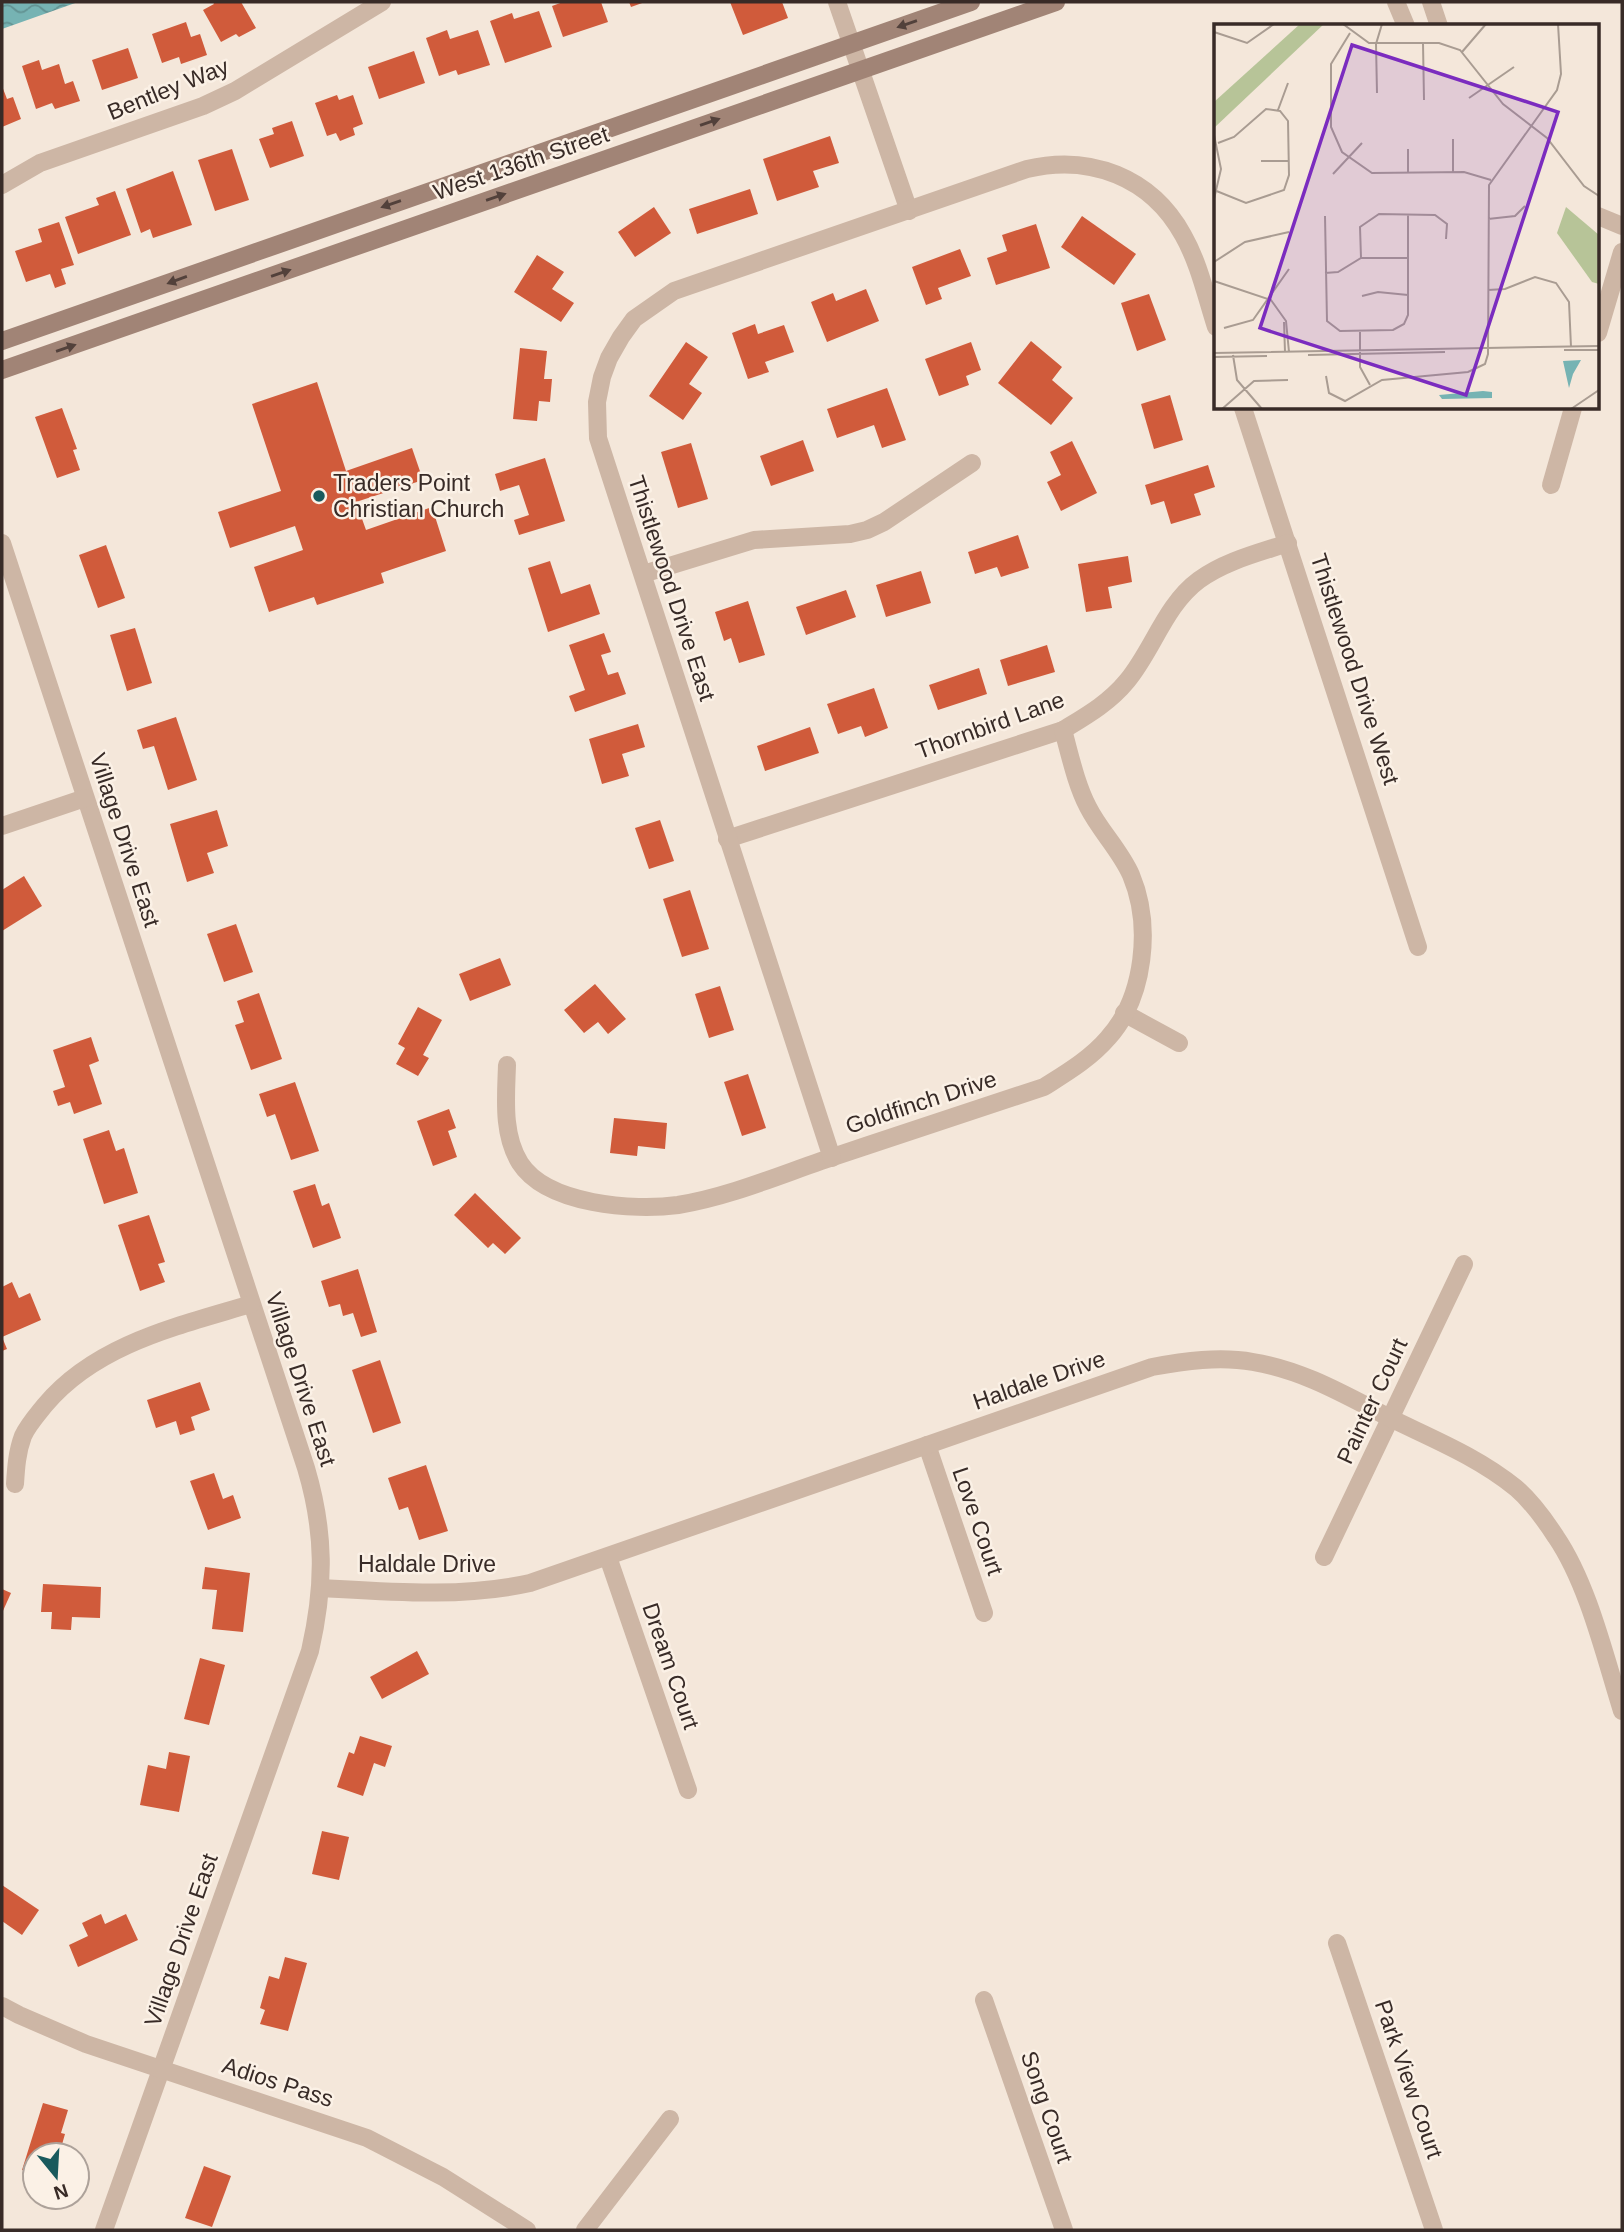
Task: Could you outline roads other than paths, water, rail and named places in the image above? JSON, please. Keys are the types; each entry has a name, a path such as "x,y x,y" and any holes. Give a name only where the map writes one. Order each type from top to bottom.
{"street":[{"name":"Bentley Way","path":"2,185 40,163 203,106 234,92 382,2"},
{"path":"837,2 909,211 1051,163 1077,163 1115,174 1162,205 1182,232 1214,321"},
{"name":"West 136th Street","path":"2,370 855,57 971,2"},
{"name":"West 136th Street","path":"2,341 855,57 1056,2"},
{"path":"1396,2 1405,24"},
{"path":"1431,2 1438,24"},
{"name":"Thistlewood Drive East","path":"832,1158 603,458 596,418 602,377 621,337 634,319 674,291 909,211"},
{"path":"1600,217 1622,226"},
{"path":"1600,326 1622,252"},
{"name":"Thistlewood Drive West","path":"1244,410 1418,947"},
{"path":"1551,485 1572,410"},
{"path":"643,574 754,540 850,534 867,530 884,522 972,463"},
{"name":"Village Drive East","path":"2,543 313,1491 322,1552 322,1588 310,1651 104,2230"},
{"name":"Thornbird Lane","path":"727,839 1062,730 1097,710 1127,681 1177,604 1199,581 1230,562 1288,543"},
{"name":"Goldfinch Drive","path":"507,1065 505,1112 514,1152 521,1164 542,1185 582,1200 636,1207 677,1205 736,1190 1044,1087 1076,1067 1108,1038 1124,1013 1137,982 1142,948 1140,907 1131,876 1088,807 1062,730"},
{"path":"2,826 85,798"},
{"path":"1124,1013 1179,1043"},
{"name":"Painter Court","path":"1324,1557 1464,1264"},
{"path":"15,1484 17,1459 24,1434 51,1398 75,1377 123,1347 251,1304"},
{"name":"Haldale Drive","path":"322,1588 460,1593 495,1591 530,1583 1152,1367 1181,1362 1250,1361 1290,1370 1344,1393 1490,1469 1518,1490 1558,1540 1584,1592 1622,1711"},
{"name":"Love Court","path":"927,1445 984,1613"},
{"name":"Dream Court","path":"608,1557 688,1790"},
{"name":"Park View Court","path":"1337,1942 1434,2230"},
{"name":"Song Court","path":"984,2000 1063,2230"},
{"name":"Adios Pass","path":"2,2006 86,2044 367,2138 443,2177 527,2230"},
{"path":"586,2230 670,2119"}],"water":[{"path":"2,2 78,2 2,29"}],"place":[{"name":"Traders Point Christian Church","path":"319,496"}]}
